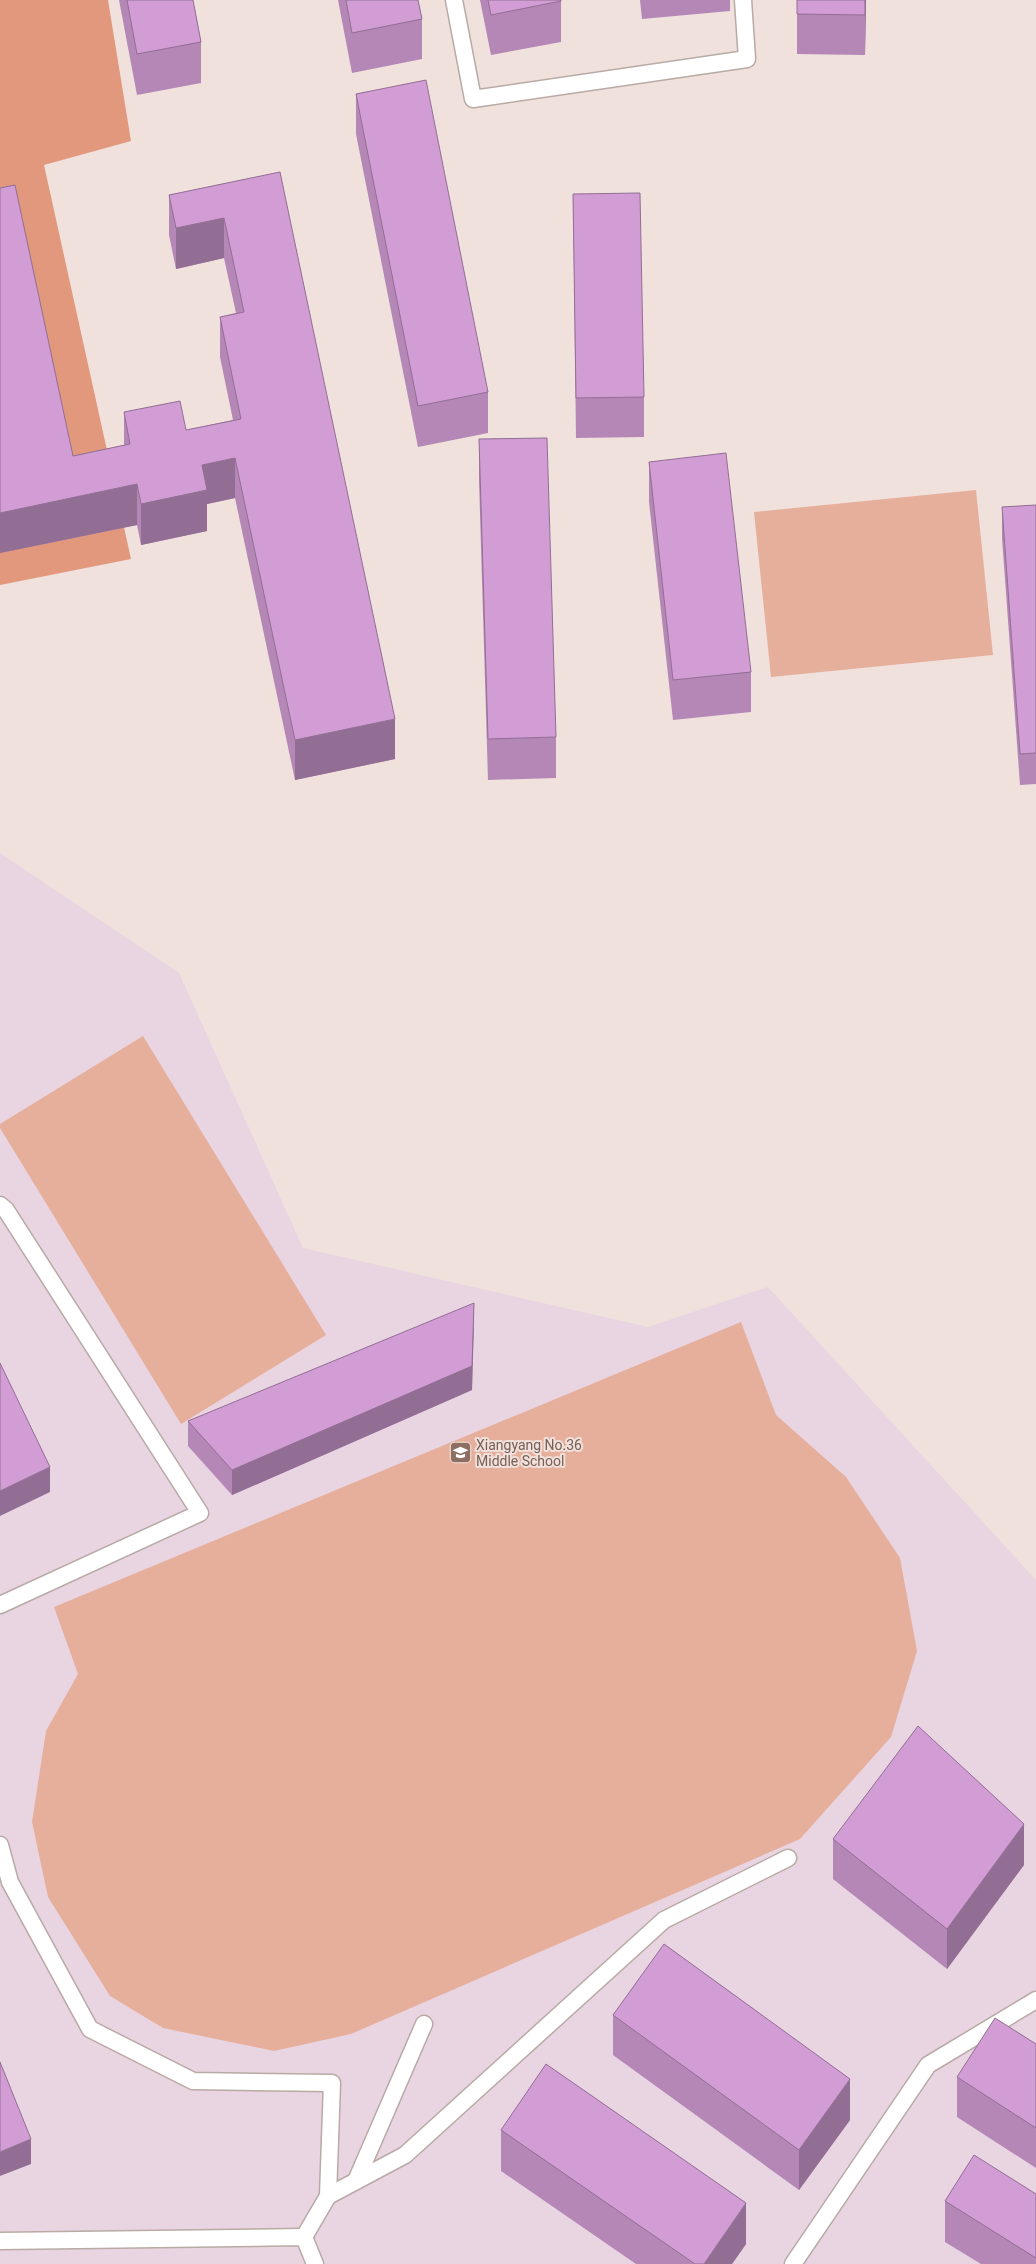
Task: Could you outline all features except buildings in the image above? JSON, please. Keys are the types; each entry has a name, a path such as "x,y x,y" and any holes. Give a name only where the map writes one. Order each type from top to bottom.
{"lane":[{"path":"454,0 473,98 747,59 743,0"},
{"path":"0,1205 6,1210 200,1513 0,1605"},
{"path":"0,1845 10,1882 90,2029 193,2081 332,2083 328,2196 304,2237"},
{"path":"328,2196 405,2154 664,1920 788,1858"},
{"path":"793,2264 928,2065 1036,2000"},
{"path":"356,2181 424,2024"},
{"path":"0,2241 304,2237"},
{"path":"304,2237 315,2264"}],"shaded area":[{"path":"0,0 108,0 131,141 44,165 131,559 0,585"},
{"path":"976,490 993,655 771,677 754,512"},
{"name":"Xiangyang No.36 Middle School","path":"0,853 179,973 303,1248 648,1327 768,1287 1036,1580 1036,2264 0,2264"},
{"path":"143,1036 326,1335 181,1424 0,1128 0,1124"},
{"path":"741,1322 776,1415 846,1477 900,1558 917,1651 891,1737 800,1839 351,2034 274,2051 163,2028 110,1996 48,1897 32,1822 46,1731 78,1674 54,1607"}],"place":[{"name":"Xiangyang No.36 Middle School","path":"460,1453"}]}
